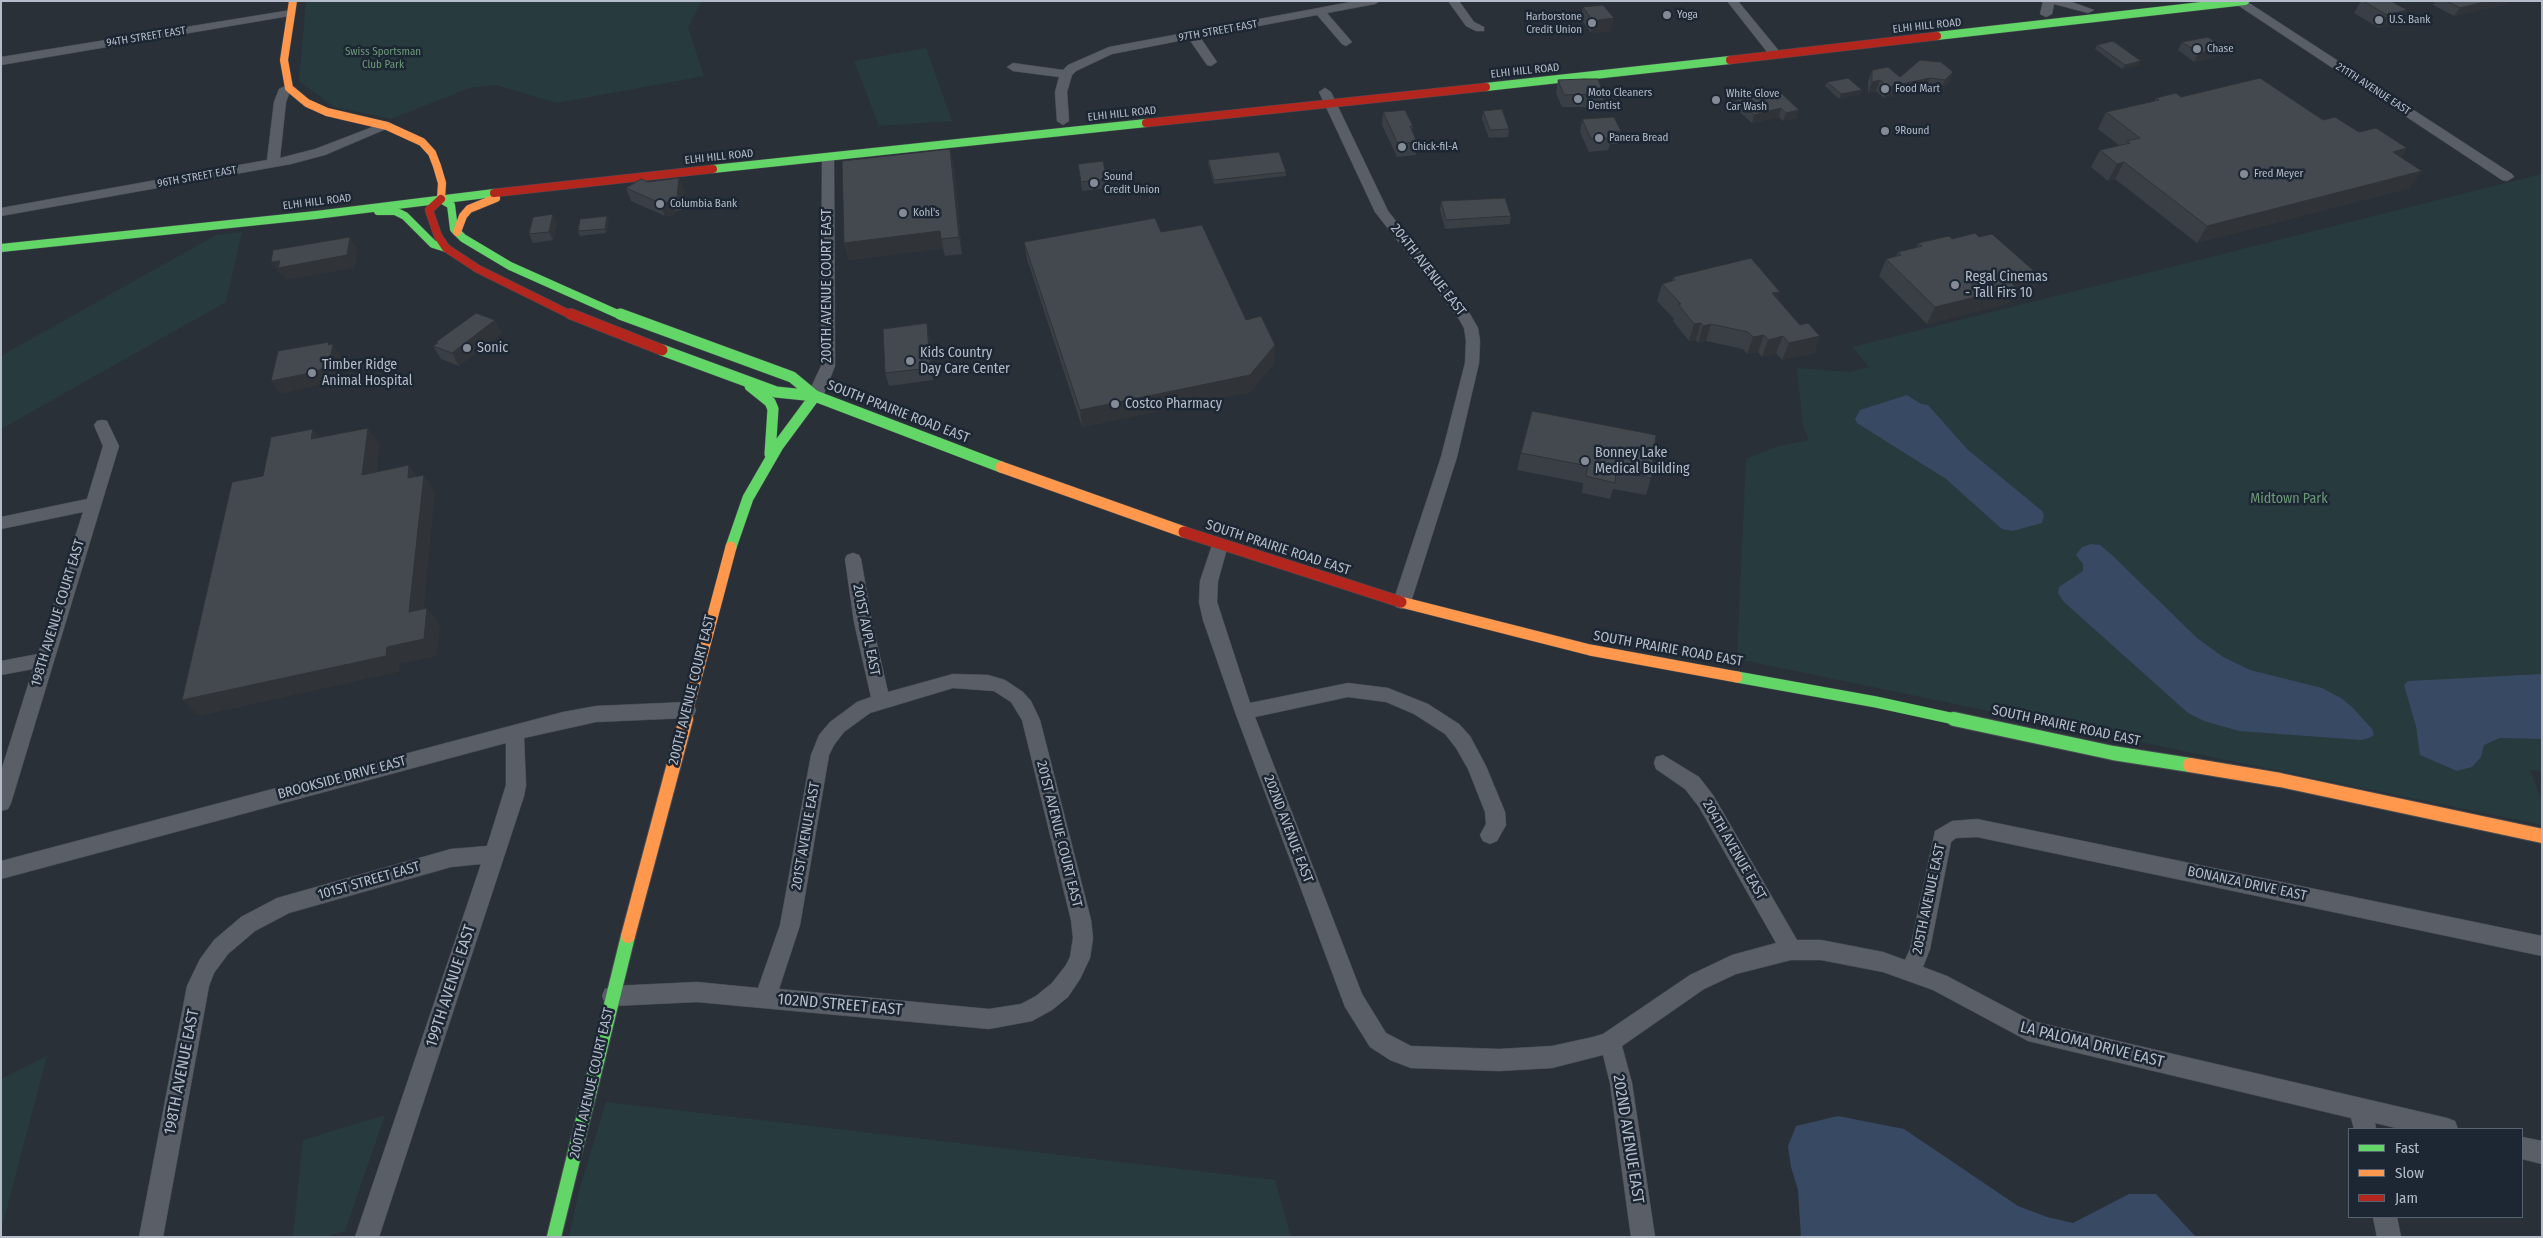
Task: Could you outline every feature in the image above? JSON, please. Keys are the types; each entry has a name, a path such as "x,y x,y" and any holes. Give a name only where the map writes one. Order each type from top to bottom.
{"main road":[{"name":"ELHI HILL ROAD","path":"1353,89 2169,1"},
{"name":"ELHI HILL ROAD","path":"1,248 316,215 438,192 1063,121 1322,95 1775,54 2242,2"},
{"path":"292,7 284,60 289,88 308,103 327,112 387,126 414,136 427,147 434,158 438,192 451,205 451,219 457,232"},
{"name":"ELHI HILL ROAD","path":"438,192 572,185 828,158 1322,95"},
{"path":"457,232 463,216 469,208 488,200 572,185"},
{"name":"SOUTH PRAIRIE ROAD EAST","path":"438,192 429,210 438,236 446,248 478,269 582,320 776,392 815,396 913,436 1220,545 1402,602 1590,650 1894,706 2113,753 2280,780 2542,836"},
{"path":"316,215 395,211 405,216 433,244 446,248"},
{"name":"SOUTH PRAIRIE ROAD EAST","path":"457,232 510,266 630,319 792,377 815,396"},
{"path":"743,380 770,402 774,409 769,462"},
{"name":"200TH AVENUE COURT EAST","path":"554,1237 613,996 736,530 748,498 769,462 815,396"}],"street":[{"name":"97TH STREET EAST","path":"1066,74 1072,68 1109,51 1375,1"},
{"path":"1453,1 1470,24 1480,29"},
{"path":"1732,1 1775,54"},
{"path":"2046,14 2049,1"},
{"path":"2055,1 2088,10"},
{"name":"211TH AVENUE EAST","path":"2242,2 2507,176"},
{"name":"94TH STREET EAST","path":"1,61 292,7"},
{"path":"1320,12 1346,42"},
{"path":"1193,36 1211,62"},
{"path":"1013,67 1066,74 1062,92 1063,121"},
{"path":"273,164 280,102 283,92 289,88"},
{"name":"204TH AVENUE EAST","path":"1322,95 1382,212 1465,317 1474,341 1472,363 1449,458 1402,602"},
{"name":"96TH STREET EAST","path":"1,212 273,164 320,152 387,126"},
{"name":"200TH AVENUE COURT EAST","path":"815,396 828,366 828,158"},
{"name":"198TH AVENUE COURT EAST","path":"1,803 110,446 102,425"},
{"path":"1,523 26,516 92,504"},
{"name":"202ND AVENUE EAST","path":"1220,545 1209,581 1208,602 1212,620 1244,712 1353,1000 1378,1040 1398,1052 1411,1057 1443,1058"},
{"name":"201ST AVPL EAST","path":"853,559 863,622 881,701"},
{"path":"1,668 44,660"},
{"name":"201ST AVENUE COURT EAST","path":"881,701 953,681 970,680 999,686 1017,697 1025,706 1031,720 1081,920 1083,938 1080,958 1060,990"},
{"path":"1244,712 1348,690 1388,695 1421,709 1452,729 1463,742 1477,766 1495,812 1496,825 1490,835"},
{"name":"201ST AVENUE EAST","path":"765,998 790,925 820,755 826,741 848,717 881,701"},
{"name":"BROOKSIDE DRIVE EAST","path":"1,870 515,732 596,714 687,710"},
{"name":"199TH AVENUE EAST","path":"367,1237 495,854 516,785 515,732"},
{"name":"204TH AVENUE EAST","path":"1663,763 1692,783 1706,801 1791,950"},
{"name":"BONANZA DRIVE EAST","path":"1952,830 1977,828 2015,834 2542,946"},
{"name":"205TH AVENUE EAST","path":"1911,972 1920,949 1942,837 1952,830"},
{"name":"101ST STREET EAST","path":"248,924 284,905 368,881 451,858 495,854"},
{"name":"198TH AVENUE EAST","path":"151,1237 198,986 207,966 222,947 248,924"},
{"name":"LA PALOMA DRIVE EAST","path":"1443,1058 1499,1060 1552,1057 1610,1042 1697,982 1732,965 1791,950 1820,950 1883,962 1940,983 2028,1031 2443,1128"},
{"name":"102ND STREET EAST","path":"613,996 697,992 989,1019 1024,1014 1044,1003 1060,990"},
{"name":"202ND AVENUE EAST","path":"1610,1042 1621,1083 1643,1237"},
{"path":"2360,1108 2365,1128"},
{"path":"2523,1148 2542,1153"},
{"path":"2385,1218 2389,1237"}],"green space":[{"name":"Swiss Sportsman Club Park","path":"306,1 702,1 688,27 704,76 557,103 496,85 469,88 391,119 334,107 299,81"},
{"path":"926,48 952,121 879,126 854,61"},
{"name":"Midtown Park","path":"2542,174 2542,771 2530,770 2542,802 2542,825 1737,659 1746,459 1775,447 1809,440 1803,426 1797,368 1850,372 1869,367 1852,347"},
{"path":"242,232 226,302 1,429 1,356 216,235"},
{"path":"47,1056 1,1231 1,1079"},
{"path":"606,1102 1275,1180 1291,1237 569,1237 579,1191"},
{"path":"385,1115 345,1231 325,1237 293,1237 303,1140"}],"water":[{"path":"1907,395 1921,404 1928,405 1967,449 2042,511 2044,516 2042,523 2013,531 2002,529 1946,479 1857,423 1855,419 1860,410"},
{"path":"2091,544 2100,545 2113,556 2197,638 2223,657 2250,670 2322,688 2341,698 2353,708 2372,729 2374,735 2361,740 2239,731 2204,721 2188,713 2064,602 2058,593 2059,587 2083,571 2083,564 2076,555 2082,547"},
{"path":"2542,674 2542,739 2500,738 2484,745 2481,757 2472,767 2457,771 2420,755 2416,726 2404,685 2408,681"},
{"path":"1838,1116 1904,1129 2018,1206 2047,1217 2073,1223 2129,1194 2156,1194 2196,1237 1801,1237 1798,1190 1791,1167 1788,1146 1796,1126"}],"building":[{"path":"2363,1 2391,1 2407,10 2387,15"},
{"path":"2447,1 2488,1 2460,8"},
{"path":"1603,5 1614,18 1593,21 1583,7"},
{"path":"2208,37 2224,48 2199,53 2182,42"},
{"path":"2113,41 2141,61 2125,65 2097,45"},
{"path":"1920,60 1941,62 1953,72 1945,80 1930,78 1888,87 1880,80 1872,82 1872,70 1888,67 1900,77"},
{"path":"1848,78 1862,90 1841,94 1827,82"},
{"name":"Fred Meyer","path":"2260,78 2323,120 2335,117 2359,132 2376,128 2407,148 2393,152 2422,171 2207,226 2124,162 2117,164 2100,150 2130,143 2127,141 2140,138 2106,112 2159,100 2156,98 2176,93 2181,97"},
{"path":"1598,79 1604,94 1564,95 1558,80"},
{"path":"1777,89 1799,110 1786,113 1781,108 1754,115 1736,99"},
{"path":"1502,109 1509,129 1490,130 1483,111"},
{"path":"1405,110 1413,126 1410,126 1417,142 1398,144 1383,112"},
{"path":"1614,117 1621,131 1608,132 1611,138 1591,139 1582,119"},
{"name":"Kohl's","path":"950,149 959,237 941,239 940,231 844,243 842,161"},
{"path":"1279,152 1286,172 1214,180 1208,160"},
{"path":"1103,161 1107,179 1081,182 1078,164"},
{"path":"679,178 677,197 670,198 670,202 660,203 626,188 641,179 648,182"},
{"path":"1505,198 1511,216 1446,220 1441,201"},
{"path":"553,214 549,232 529,234 533,217"},
{"path":"607,216 605,229 578,231 580,219"},
{"path":"1155,218 1161,232 1202,225 1246,320 1261,316 1275,345 1250,375 1080,410 1024,242"},
{"name":"Regal Cinemas - Tall Firs 10","path":"1975,233 1979,237 1992,234 2041,277 2012,284 2016,287 1935,307 1886,259 1901,255 1898,252 1922,246 1918,243 1949,236 1952,239"},
{"path":"350,237 347,255 278,268 280,261 271,262 273,250"},
{"path":"1751,258 1780,292 1772,293 1800,325 1808,323 1820,336 1789,343 1783,336 1768,340 1764,335 1753,337 1748,332 1711,324 1703,326 1701,323 1694,324 1678,304 1681,304 1662,284 1675,280 1673,277"},
{"path":"476,313 495,320 452,353 433,346 438,343 436,342"},
{"name":"Kids Country Day Care Center","path":"927,323 930,368 885,373 883,329"},
{"path":"329,342 328,345 333,344 329,364 324,365 323,368 315,372 271,381 278,351"},
{"name":"Bonney Lake Medical Building","path":"1532,411 1656,435 1651,478 1616,472 1615,483 1586,476 1588,466 1521,453"},
{"path":"368,428 362,475 409,465 408,478 424,475 409,612 427,608 424,639 387,647 386,656 182,700 232,482 263,476 271,437 313,429 311,439"}],"traffic: fast":[{"path":"1937,36 2245,1"},
{"path":"1486,87 1730,60"},
{"path":"713,169 1146,123"},
{"path":"1,248 316,215 494,193"},
{"path":"441,199 451,205 454,229 463,238 510,266 630,319 792,377 815,396"},
{"path":"378,211 395,211 405,216 433,244 446,248"},
{"path":"662,350 776,392 815,396 1001,467"},
{"path":"750,386 770,402 773,409 770,454"},
{"path":"731,547 748,498 778,446 815,396"},
{"path":"1737,677 1876,702 2113,753 2190,765"},
{"path":"554,1237 628,936"}],"traffic: slow":[{"path":"293,1 284,60 289,88 307,103 327,112 387,126 422,142 432,153 437,166 442,183 441,199"},
{"path":"457,232 463,216 469,209 496,198"},
{"path":"1001,467 1184,532"},
{"path":"628,936 731,547"},
{"path":"1401,602 1590,650 1737,677"},
{"path":"2190,765 2280,780 2542,836"}],"traffic: jam":[{"path":"1730,60 1937,36"},
{"path":"1146,123 1486,87"},
{"path":"494,193 713,169"},
{"path":"441,199 429,210 438,236 446,248 478,269 582,320 662,350"},
{"path":"1184,532 1401,602"}],"place":[{"name":"Yoga","path":"1667,15"},
{"name":"U.S. Bank","path":"2379,20"},
{"name":"Harborstone Credit Union","path":"1592,23"},
{"name":"Chase","path":"2197,49"},
{"name":"Food Mart","path":"1885,89"},
{"name":"Moto Cleaners Dentist","path":"1578,99"},
{"name":"White Glove Car Wash","path":"1716,100"},
{"name":"9Round","path":"1885,131"},
{"name":"Panera Bread","path":"1599,138"},
{"name":"Chick-fil-A","path":"1402,147"},
{"name":"Fred Meyer","path":"2244,174"},
{"name":"Sound Credit Union","path":"1094,183"},
{"name":"Columbia Bank","path":"660,204"},
{"name":"Kohl's","path":"903,213"},
{"name":"Regal Cinemas - Tall Firs 10","path":"1955,285"},
{"name":"Sonic","path":"467,348"},
{"name":"Kids Country Day Care Center","path":"910,361"},
{"name":"Timber Ridge Animal Hospital","path":"312,373"},
{"name":"Costco Pharmacy","path":"1115,404"},
{"name":"Bonney Lake Medical Building","path":"1585,461"}]}
